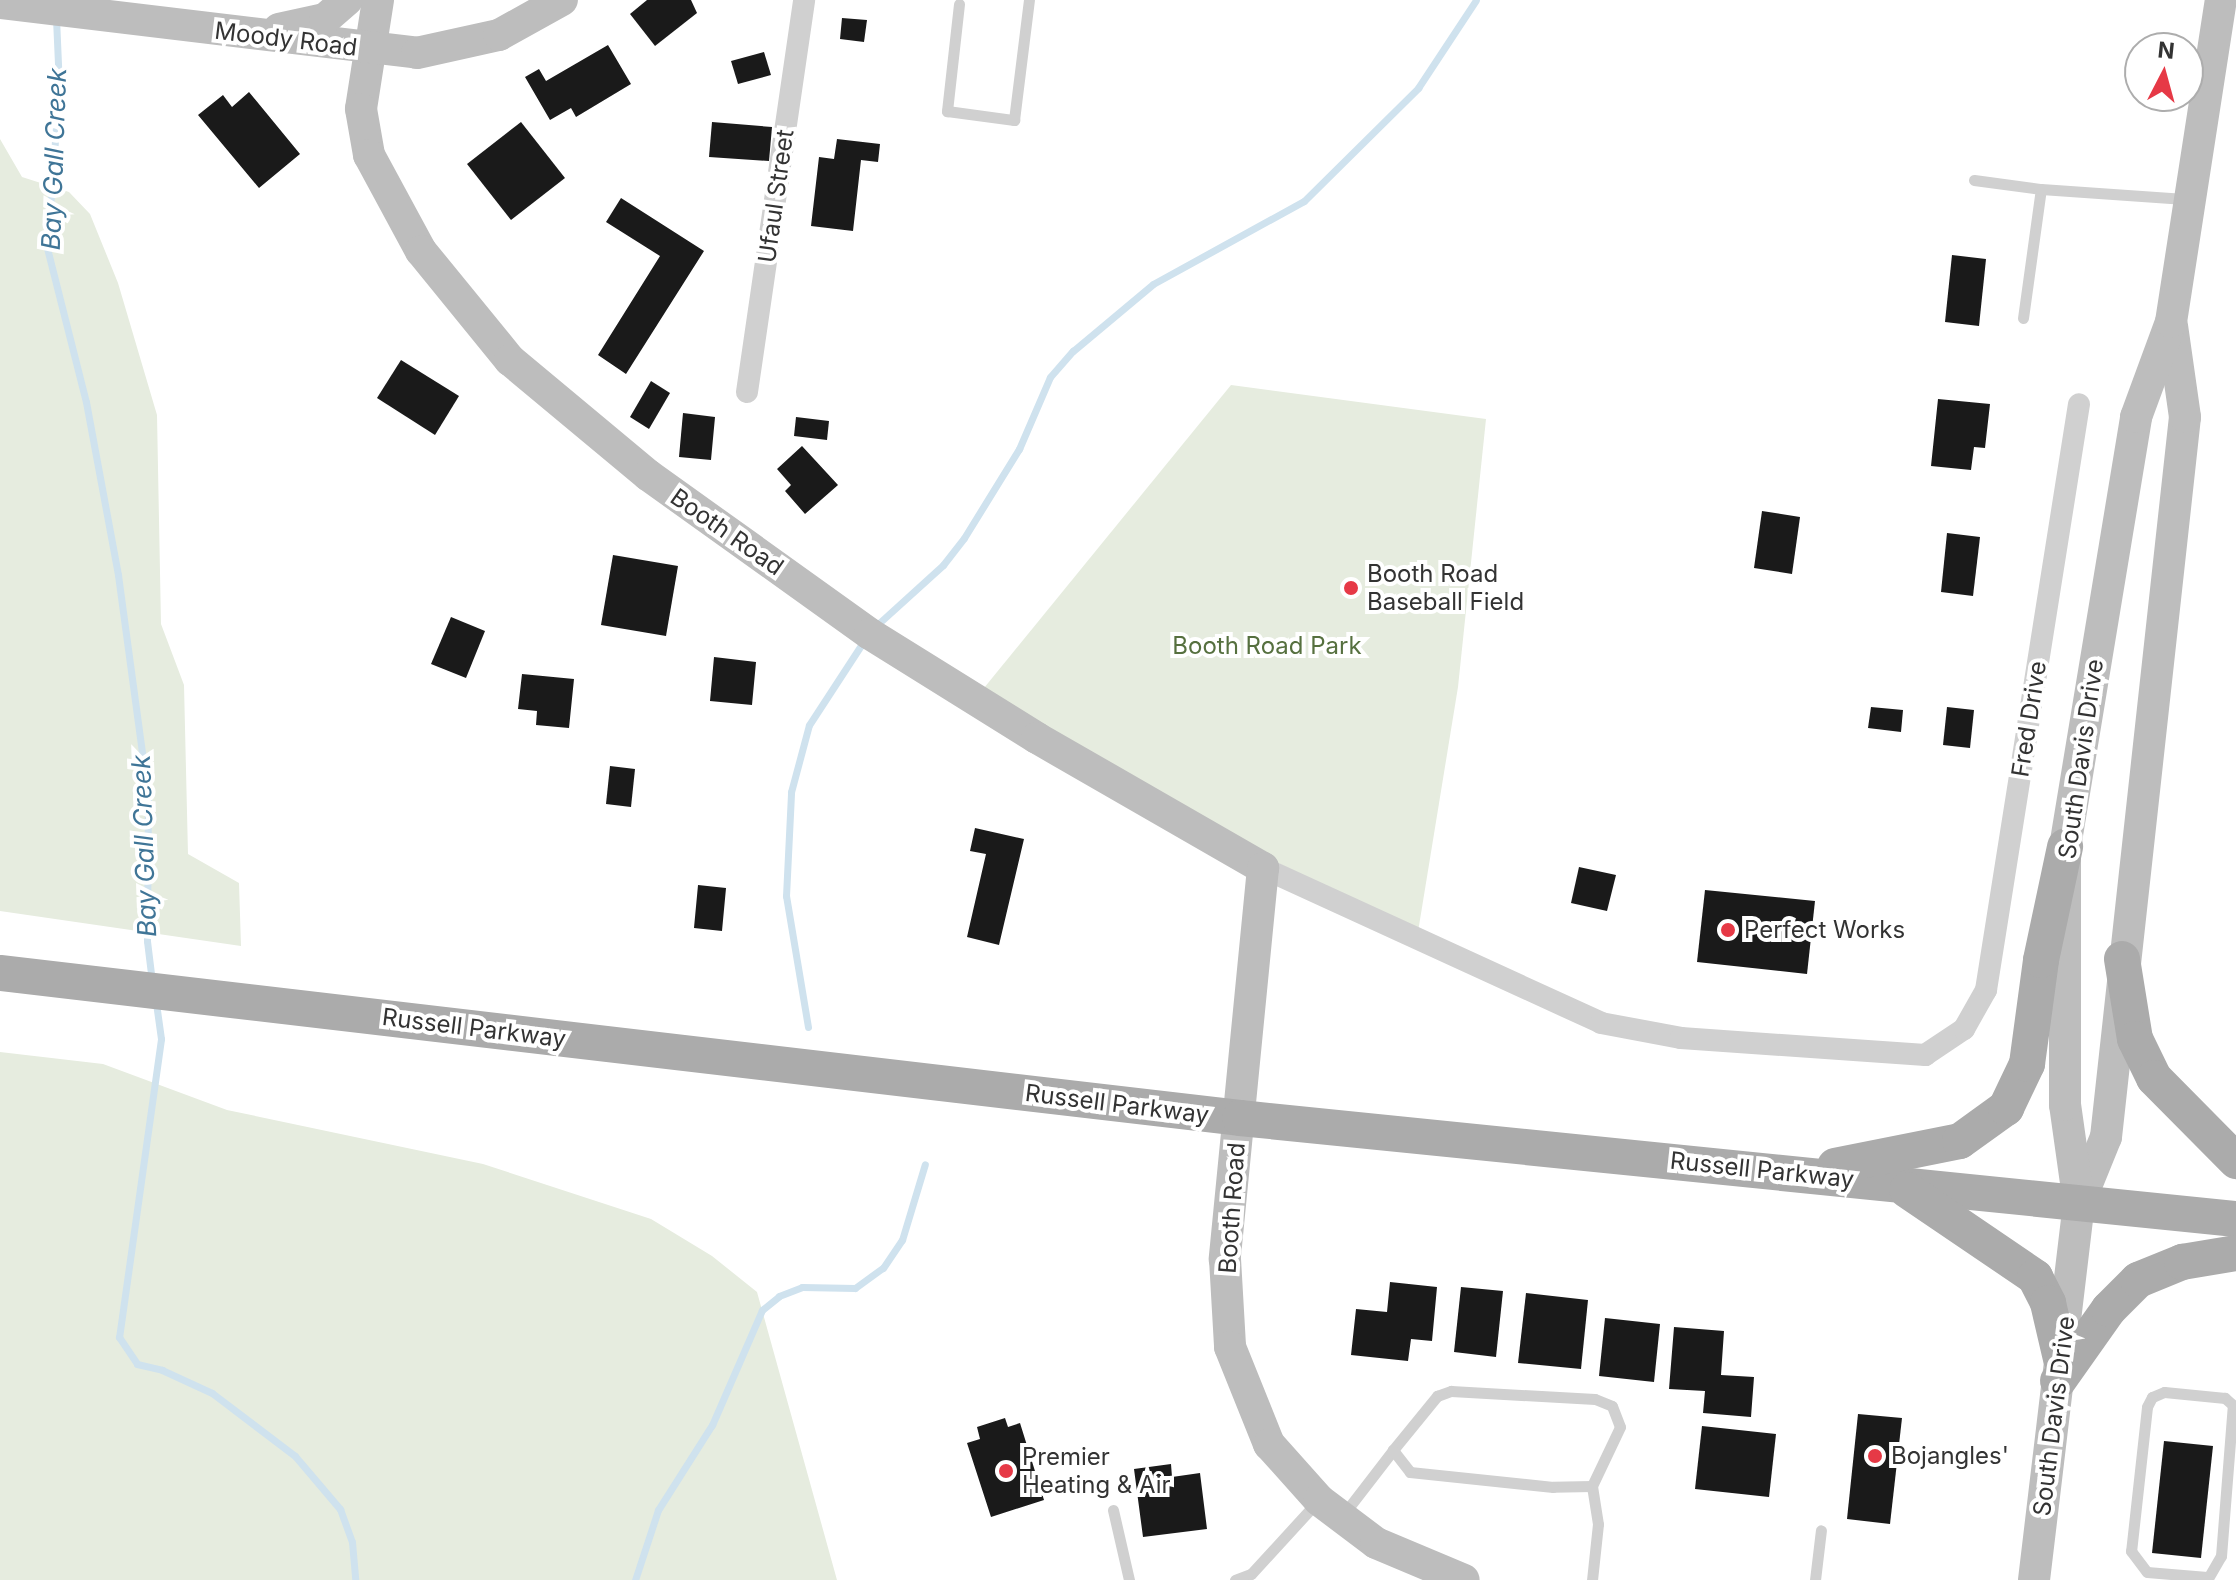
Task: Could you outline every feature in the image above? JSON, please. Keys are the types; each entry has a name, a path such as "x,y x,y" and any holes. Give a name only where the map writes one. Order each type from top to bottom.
{"main road":[{"path":"1794,1174 1960,1141 2006,1108 2027,1064 2041,960 2065,847"},
{"path":"2122,959 2135,1039 2154,1078 2236,1161"},
{"name":"Russell Parkway","path":"15,976 245,1000 1240,1118 2236,1219"},
{"path":"1899,1185 2035,1277 2048,1303 2059,1370"},
{"path":"2059,1370 2109,1309 2138,1280 2182,1262 2236,1253"}],"street":[{"path":"246,33 308,25 325,19 347,0"},
{"name":"Booth Road","path":"378,0 361,109 369,155 421,251 510,360 648,475 870,634 1037,738 1263,868 1601,1023 1681,1038 1867,1055 1925,1055 1964,1029"},
{"name":"Moody Road","path":"0,3 417,53 457,47 499,35 562,0"},
{"name":"Ufaul Street","path":"747,392 804,0"},
{"name":"South Davis Drive","path":"2034,1580 2079,1204 2065,1105 2065,847 2136,417 2171,322 2221,0"},
{"name":"South Davis Drive","path":"2079,1204 2106,1137 2122,959 2185,417 2171,322"},
{"name":"Fred Drive","path":"1964,1029 1986,990 2079,404"},
{"name":"Booth Road","path":"1263,868 1225,1259 1230,1347 1269,1444 1330,1510 1376,1543 1464,1580"}],"lane":[{"path":"959,4 947,111 1014,120 1029,0"},
{"path":"1974,180 2041,189 2190,200"},
{"path":"2023,318 2041,189"},
{"path":"1235,1580 1251,1574 1330,1510 1393,1450 1437,1396 1451,1391 1595,1399 1612,1406 1620,1427 1592,1486 1598,1524 1592,1580"},
{"path":"2164,1392 2225,1398 2233,1405 2221,1556 2207,1579 2147,1572 2131,1551 2147,1407 2152,1397 2164,1392"},
{"path":"1393,1450 1410,1472 1553,1487 1592,1486"},
{"path":"1113,1510 1129,1580"},
{"path":"1815,1580 1821,1530"}],"green space":[{"path":"0,139 22,177 69,192 90,214 118,283 157,415 161,624 184,685 188,854 239,883 241,946 0,911"},
{"name":"Booth Road Park","path":"1231,385 1486,419 1458,687 1417,938 975,699"},
{"path":"0,1052 103,1064 227,1110 483,1164 651,1219 712,1256 757,1292 837,1580 0,1580"}],"building":[{"path":"647,0 691,0 697,13 655,46 630,14"},
{"path":"842,18 867,20 864,42 840,39"},
{"path":"608,45 631,84 576,117 571,108 550,120 525,77 539,69 546,81"},
{"path":"764,52 771,75 738,84 731,61"},
{"path":"249,92 300,154 259,188 198,115 223,95 232,107"},
{"path":"521,122 565,178 511,220 467,164"},
{"path":"712,122 772,127 769,161 709,157"},
{"path":"837,139 880,144 878,162 861,160 853,231 811,226 819,157 834,159"},
{"path":"621,198 704,251 626,374 598,355 660,256 606,222"},
{"path":"1952,255 1986,259 1979,326 1945,322"},
{"path":"401,360 459,396 435,435 377,398"},
{"path":"651,381 670,393 649,429 630,417"},
{"path":"1938,399 1990,404 1985,448 1974,447 1971,470 1931,466"},
{"path":"683,413 715,417 711,460 679,457"},
{"path":"796,417 829,421 827,440 794,436"},
{"path":"802,446 838,485 805,514 785,491 791,485 777,469"},
{"path":"1762,511 1800,517 1792,574 1754,568"},
{"path":"1947,533 1980,537 1973,596 1941,592"},
{"path":"613,555 678,566 666,636 601,625"},
{"path":"451,617 485,631 466,678 431,664"},
{"path":"714,657 756,662 752,705 710,701"},
{"path":"522,674 574,679 569,728 536,725 537,711 518,709"},
{"path":"1871,707 1903,710 1901,732 1868,728"},
{"path":"1947,707 1974,710 1970,748 1943,745"},
{"path":"610,766 635,769 631,807 606,804"},
{"path":"975,828 1024,839 999,945 967,937 986,854 970,851"},
{"path":"1579,867 1616,875 1607,911 1571,903"},
{"path":"698,885 726,888 722,931 694,928"},
{"path":"1705,890 1815,901 1807,974 1697,962"},
{"path":"1390,1282 1437,1287 1432,1341 1411,1339 1408,1361 1351,1355 1356,1309 1387,1312"},
{"path":"1461,1287 1503,1291 1496,1357 1454,1352"},
{"path":"1526,1293 1588,1300 1581,1369 1518,1363"},
{"path":"1605,1318 1660,1324 1654,1382 1599,1376"},
{"path":"1674,1327 1724,1331 1721,1375 1754,1377 1751,1417 1703,1413 1705,1391 1669,1389"},
{"path":"1858,1414 1902,1418 1890,1524 1847,1519"},
{"name":"Premier Heating & Air","path":"1005,1418 1008,1427 1020,1423 1044,1500 991,1517 967,1443 980,1439 977,1427"},
{"path":"1702,1426 1776,1434 1769,1497 1695,1489"},
{"path":"2164,1441 2213,1446 2201,1558 2152,1553"},
{"path":"1171,1464 1172,1477 1200,1473 1207,1529 1143,1537 1134,1469"}],"waterway":[{"path":"878,624 943,565 964,538 1019,449 1050,377 1073,351 1153,284 1304,201 1418,88 1476,0"},
{"name":"Bay Gall Creek","path":"56,18 59,86 47,248 86,402 118,575 148,797 147,941 152,979"},
{"path":"808,1027 786,896 791,792 809,725 865,639"},
{"name":"Bay Gall Creek","path":"156,1003 161,1039 119,1337 137,1364 162,1370 212,1393 295,1456 340,1509 352,1542 355,1580"},
{"path":"635,1580 658,1510 712,1425 762,1310 779,1296 802,1287 855,1288 883,1268 902,1240 925,1164"}],"place":[{"name":"Booth Road Baseball Field","path":"1351,588"},
{"name":"Perfect Works","path":"1728,930"},
{"name":"Bojangles'","path":"1875,1456"},
{"name":"Premier Heating & Air","path":"1006,1471"}]}
